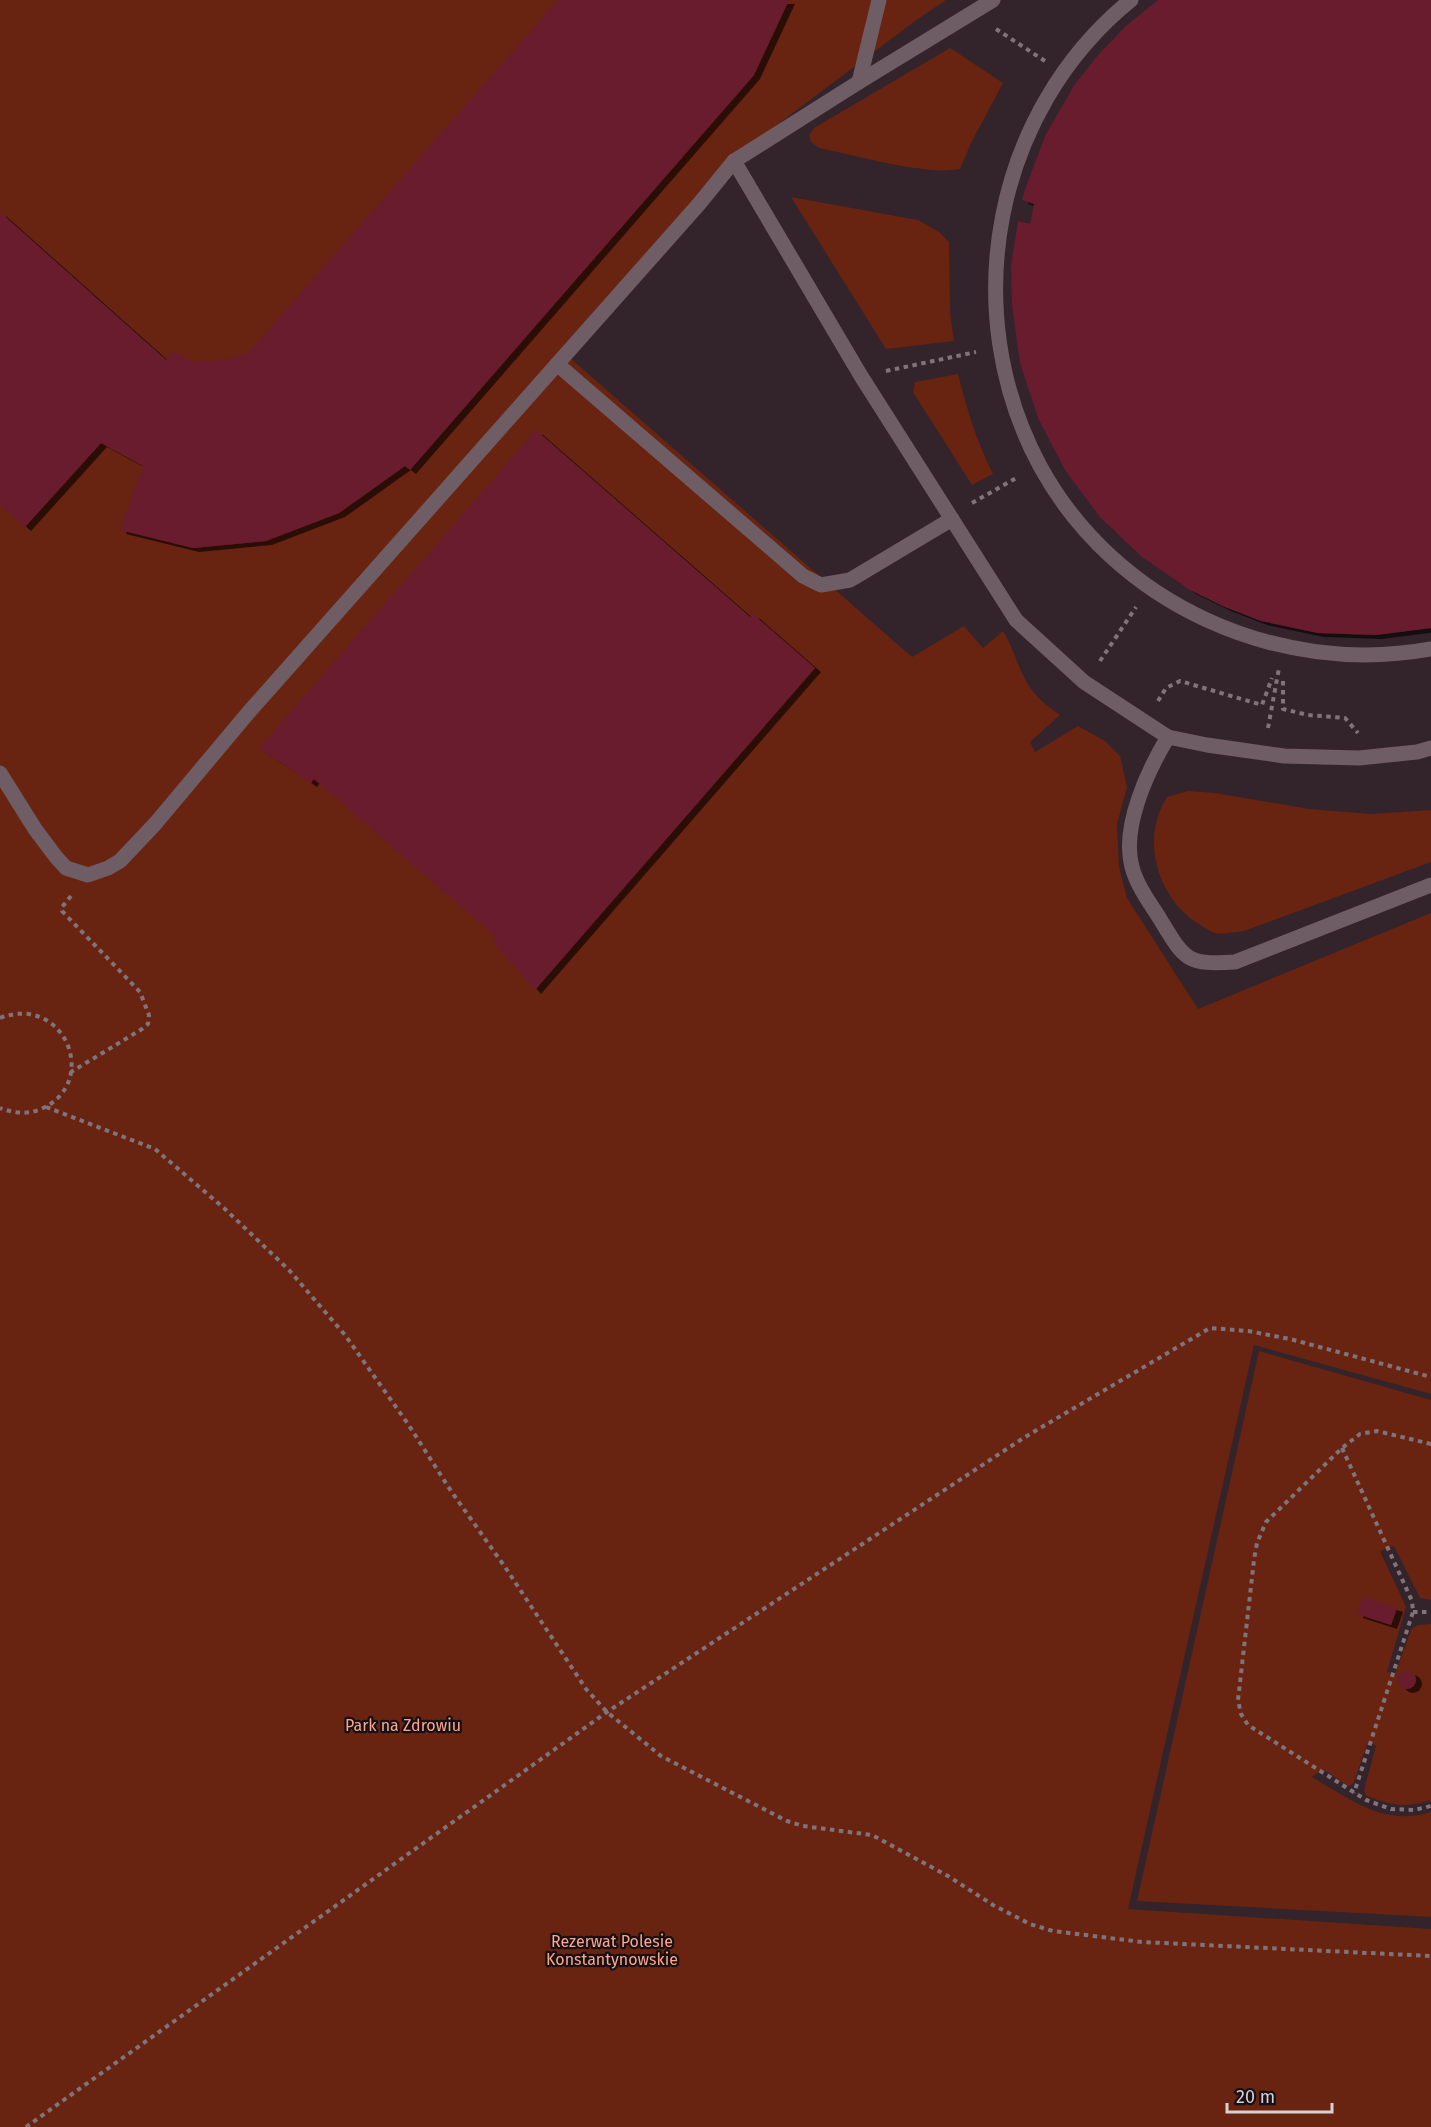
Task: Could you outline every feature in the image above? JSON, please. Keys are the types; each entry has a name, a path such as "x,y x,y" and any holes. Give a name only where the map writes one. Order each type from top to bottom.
{"street":[{"path":"859,82 879,0"},
{"path":"0,773 56,857 66,868 88,875 120,861 248,713 699,204 734,160 993,0"},
{"path":"1131,0 1084,45 1051,90 1021,149 1002,213 994,279 1000,347 1015,405 1040,466 1073,514 1116,560 1158,592 1203,619 1263,641 1310,651 1375,655 1431,649"},
{"path":"734,160 861,376 1016,620 1084,682 1167,737 1207,745 1295,756 1359,758 1416,752 1431,748"},
{"path":"557,364 803,576 821,585 850,580 952,519"},
{"path":"1167,737 1146,780 1132,822 1130,843 1132,866 1141,888 1179,950 1194,961 1235,962 1431,885"}],"path":[{"path":"1006,36 1049,63"},
{"path":"861,376 985,351"},
{"path":"981,498 1003,485"},
{"path":"1117,637 1126,622"},
{"path":"1144,722 1166,688 1180,681 1262,705 1272,678"},
{"path":"1283,681 1283,710 1345,718"},
{"path":"1271,710 1276,685"},
{"path":"71,1072 142,1029 148,1024 149,1015 140,992 62,911 62,907 88,875"},
{"path":"0,1018 13,1014 38,1015 50,1021 66,1040 71,1052 71,1072 64,1089 46,1107 34,1112 22,1113 0,1107"},
{"path":"46,1107 155,1149 225,1209 289,1270 345,1335 408,1424 586,1689 608,1712 661,1756 771,1813 803,1826 872,1835 948,1876 993,1905 1030,1924 1053,1931 1142,1942 1431,1956"},
{"path":"26,2127 608,1712 1025,1437 1209,1328 1248,1331 1290,1339 1431,1377"},
{"path":"1431,1444 1377,1431 1360,1434 1342,1448 1266,1522 1257,1543 1254,1560 1238,1700 1241,1714 1248,1725 1354,1793 1390,1809 1414,1810 1431,1806"},
{"path":"1342,1448 1412,1601 1413,1612 1354,1793"},
{"path":"1413,1612 1431,1612"}],"green space":[{"path":"0,0 946,0 729,161 570,358 912,657 964,626 983,648 1003,631 1032,690 1060,715 1030,742 1035,752 1078,726 1105,741 1120,756 1127,787 1117,824 1119,867 1127,898 1198,1009 1431,913 1431,1394 1254,1345 1128,1909 1431,1929 1431,2127 0,2127"},
{"path":"950,48 1003,83 960,169 929,170 890,164 819,148 811,142 809,135 814,128"},
{"path":"791,197 918,220 939,232 949,242 950,313 954,341 886,349"},
{"path":"958,374 972,425 993,474 972,485 913,392 915,382"},
{"path":"1188,791 1216,793 1309,809 1371,814 1431,810 1431,862 1244,931 1218,934 1184,913 1172,899 1157,866 1154,849 1159,813 1167,797"},
{"path":"1259,1351 1431,1400 1431,1600 1420,1598 1394,1546 1380,1551 1406,1607 1387,1672 1395,1674 1412,1628 1431,1624 1431,1800 1398,1805 1366,1796 1364,1790 1376,1746 1369,1740 1353,1784 1348,1786 1323,1769 1312,1777 1354,1802 1383,1813 1414,1816 1431,1812 1431,1917 1137,1901"}],"building":[{"path":"558,0 789,0 754,75 410,470 405,466 339,513 266,541 193,548 120,530 143,466 101,443 25,527 0,505 0,212 166,360 174,352 193,362 228,359 248,353"},
{"path":"1158,0 1431,0 1431,628 1376,635 1318,633 1261,621 1190,590 1142,557 1100,517 1065,470 1038,418 1020,363 1012,305 1011,266 1018,221 1030,224 1034,204 1022,200 1025,189 1046,134 1075,84 1126,26"},
{"path":"536,430 750,617 753,614 815,668 535,990 493,942 497,938 314,779 311,783 259,748"},
{"path":"1363,1597 1397,1608 1391,1625 1357,1614"},
{"path":"1403,1671 1411,1671 1416,1676 1414,1687 1403,1689 1398,1684 1398,1676"}],"park label":[{"name":"Park na Zdrowiu","path":"403,1725"},
{"name":"Rezerwat Polesie Konstantynowskie","path":"612,1950"}]}
